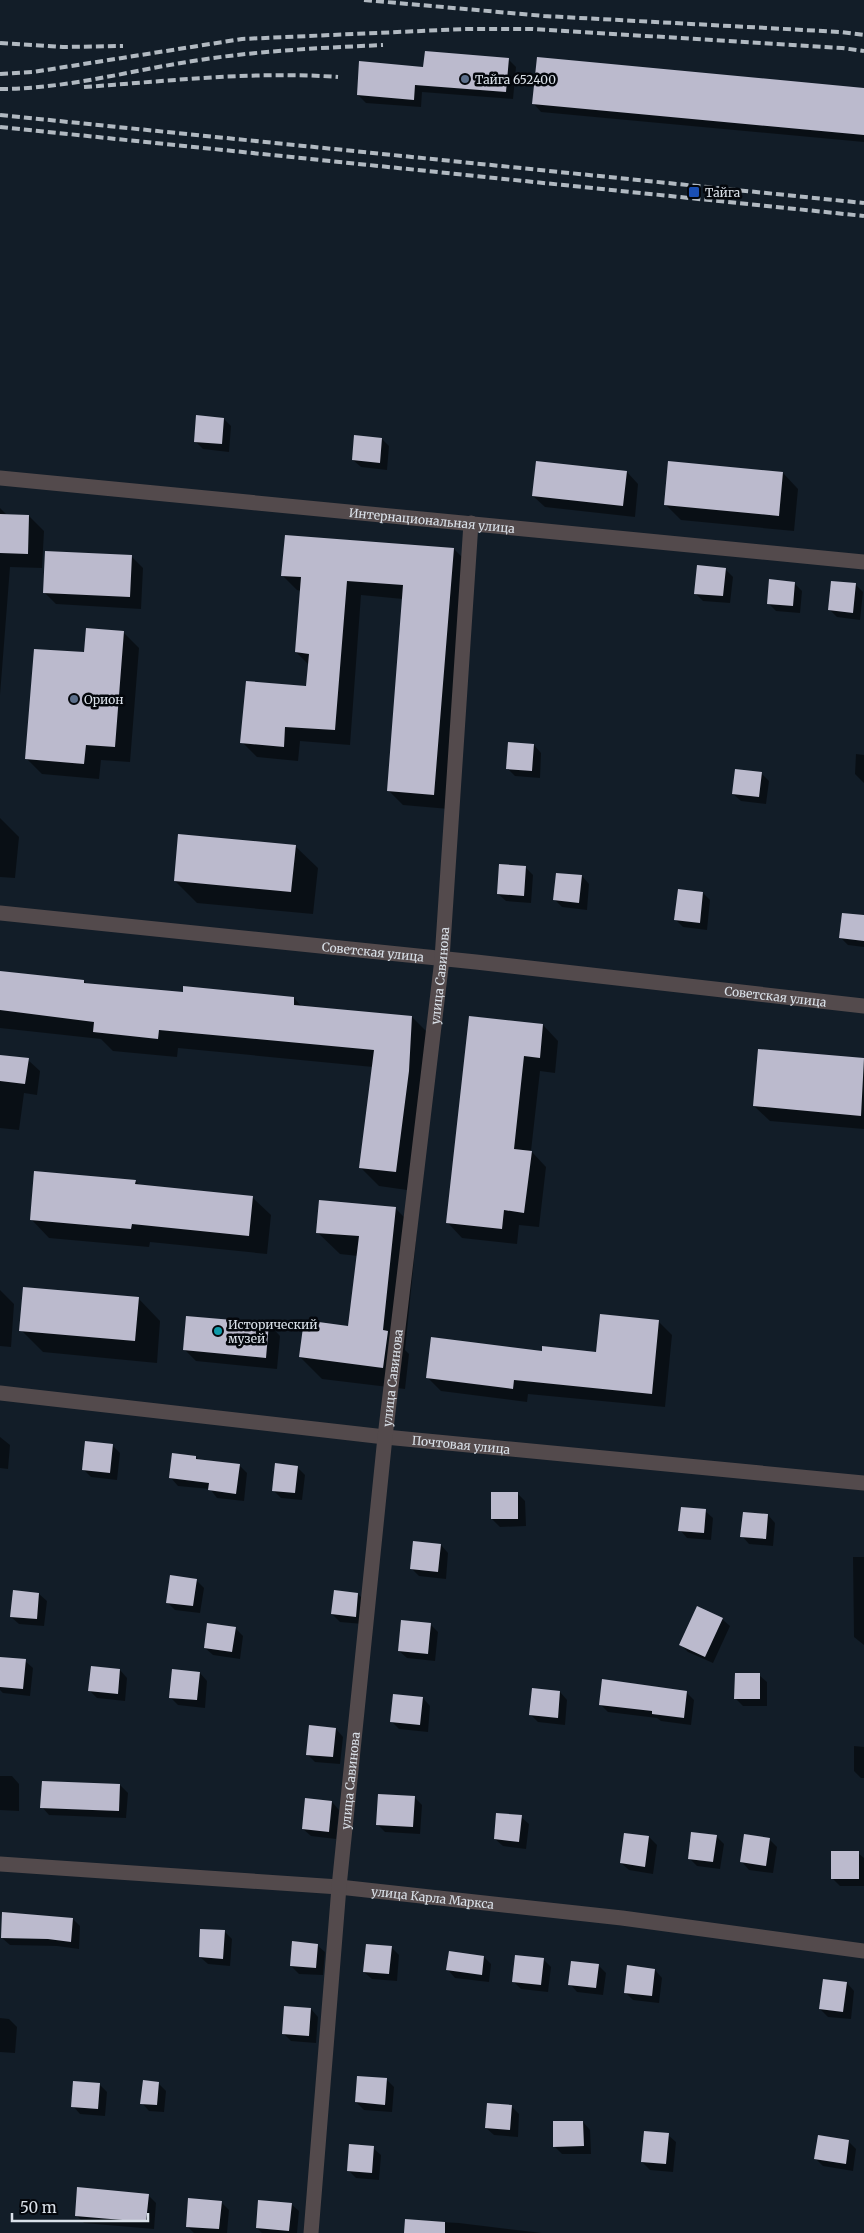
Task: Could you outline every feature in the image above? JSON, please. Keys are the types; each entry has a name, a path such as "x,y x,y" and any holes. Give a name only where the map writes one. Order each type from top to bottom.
{"street":[{"name":"Интернациональная улица","path":"0,478 864,562"},
{"name":"улица Савинова","path":"311,2233 340,1887 385,1437 442,959 471,523"},
{"name":"Советская улица","path":"0,913 442,959 864,1006"},
{"name":"Почтовая улица","path":"0,1393 385,1437 864,1483"},
{"name":"улица Карла Маркса","path":"0,1864 340,1887 622,1918 864,1951"}],"building":[{"name":"Тайга 652400","path":"425,51 509,58 506,92 415,85 414,100 357,95 359,61 423,67"},
{"path":"537,57 864,88 864,135 532,104"},
{"path":"196,415 224,418 222,444 194,442"},
{"path":"354,435 382,438 380,463 352,460"},
{"path":"536,461 627,471 623,506 532,496"},
{"path":"668,461 783,472 779,516 664,505"},
{"path":"0,514 29,515 28,554 0,553"},
{"path":"285,535 454,548 434,795 387,791 403,585 347,581 335,730 285,727 284,747 240,743 246,681 306,686 309,654 295,652 301,577 281,576"},
{"path":"45,551 132,555 130,597 43,593"},
{"path":"697,565 726,568 723,596 694,594"},
{"path":"769,579 795,582 793,606 767,604"},
{"path":"831,581 856,583 853,613 828,610"},
{"name":"Орион","path":"86,628 124,631 115,747 86,745 84,764 25,759 34,649 84,652"},
{"path":"508,742 534,744 532,771 506,769"},
{"path":"735,769 762,772 759,797 732,794"},
{"path":"178,834 296,845 291,892 174,881"},
{"path":"499,864 526,866 524,896 497,894"},
{"path":"556,873 582,875 579,903 553,900"},
{"path":"678,889 703,892 700,923 674,920"},
{"path":"842,913 864,915 864,941 839,938"},
{"path":"0,971 84,980 84,983 183,992 183,986 294,997 294,1005 412,1016 409,1071 396,1172 359,1168 374,1050 159,1030 158,1039 93,1032 94,1022 0,1010"},
{"path":"469,1016 543,1024 540,1058 524,1056 514,1149 532,1151 524,1213 504,1210 502,1229 446,1223"},
{"path":"758,1049 864,1058 861,1116 753,1106"},
{"path":"0,1055 29,1058 25,1084 0,1081"},
{"path":"34,1171 136,1180 135,1184 253,1196 249,1236 132,1224 131,1229 30,1220"},
{"path":"319,1200 396,1207 383,1330 388,1331 383,1368 299,1357 304,1320 348,1326 359,1236 316,1233"},
{"path":"23,1287 139,1297 135,1341 19,1331"},
{"path":"600,1314 659,1320 652,1394 514,1380 513,1389 426,1378 431,1337 542,1351 542,1346 596,1352"},
{"path":"186,1316 269,1323 266,1358 183,1350"},
{"path":"85,1441 113,1444 110,1473 82,1470"},
{"path":"172,1453 196,1456 196,1459 240,1464 236,1494 208,1490 209,1483 169,1478"},
{"path":"275,1463 298,1466 295,1493 272,1491"},
{"path":"491,1492 518,1492 518,1519 491,1519"},
{"path":"681,1507 706,1509 704,1533 678,1531"},
{"path":"743,1512 768,1514 766,1539 740,1537"},
{"path":"413,1541 441,1544 438,1572 410,1569"},
{"path":"170,1575 197,1579 193,1606 166,1603"},
{"path":"13,1590 39,1593 37,1619 10,1617"},
{"path":"334,1590 358,1593 356,1617 331,1614"},
{"path":"697,1606 723,1618 705,1657 679,1645"},
{"path":"401,1620 431,1623 428,1654 398,1651"},
{"path":"207,1623 236,1627 232,1652 204,1648"},
{"path":"0,1657 26,1659 23,1689 0,1687"},
{"path":"91,1666 120,1669 118,1694 88,1691"},
{"path":"172,1669 200,1672 197,1700 169,1698"},
{"path":"735,1673 760,1673 760,1699 734,1699"},
{"path":"602,1679 687,1691 684,1718 652,1714 652,1711 599,1705"},
{"path":"532,1688 560,1691 558,1718 529,1715"},
{"path":"393,1694 423,1697 420,1725 390,1722"},
{"path":"309,1725 336,1728 333,1757 306,1755"},
{"path":"42,1781 120,1784 119,1811 40,1808"},
{"path":"378,1794 415,1796 413,1827 376,1825"},
{"path":"305,1798 332,1801 329,1832 302,1829"},
{"path":"496,1813 522,1815 519,1842 494,1839"},
{"path":"691,1832 717,1835 713,1862 688,1859"},
{"path":"624,1833 649,1836 645,1867 620,1863"},
{"path":"744,1834 770,1838 766,1866 740,1862"},
{"path":"831,1851 859,1851 859,1879 831,1879"},
{"path":"2,1912 73,1918 71,1942 48,1939 1,1938"},
{"path":"200,1929 225,1930 223,1959 199,1957"},
{"path":"292,1941 318,1944 316,1968 290,1966"},
{"path":"366,1944 392,1946 389,1974 363,1972"},
{"path":"449,1951 484,1956 482,1975 446,1970"},
{"path":"515,1955 544,1958 541,1985 512,1982"},
{"path":"571,1961 599,1964 596,1988 568,1985"},
{"path":"627,1965 655,1969 652,1996 624,1993"},
{"path":"823,1979 847,1982 843,2012 819,2009"},
{"path":"284,2006 311,2008 309,2036 282,2034"},
{"path":"357,2076 387,2078 385,2105 355,2102"},
{"path":"143,2080 159,2082 157,2105 140,2104"},
{"path":"73,2081 100,2083 98,2109 71,2107"},
{"path":"487,2103 512,2105 510,2130 485,2128"},
{"path":"553,2121 583,2121 584,2146 553,2147"},
{"path":"644,2131 669,2133 666,2164 641,2162"},
{"path":"818,2135 849,2140 846,2164 814,2159"},
{"path":"349,2144 374,2146 372,2173 347,2171"},
{"path":"77,2187 149,2194 146,2222 75,2216"},
{"path":"188,2198 222,2201 219,2229 186,2227"},
{"path":"258,2200 292,2203 289,2231 256,2228"},
{"path":"405,2219 445,2222 445,2233 404,2233"}],"railway":[{"path":"364,0 544,16 841,32 864,35"},
{"path":"0,74 33,72 242,39 465,29 533,29 842,48 864,51"},
{"path":"0,43 63,47 123,46"},
{"path":"0,89 71,83 236,55 383,45"},
{"path":"84,87 243,76 306,75 338,77"},
{"path":"0,115 864,203"},
{"path":"0,127 864,216"}],"place":[{"name":"Тайга 652400","path":"465,79"},
{"name":"Тайга","path":"694,192"},
{"name":"Орион","path":"74,699"},
{"name":"Исторический музей","path":"218,1331"}]}
